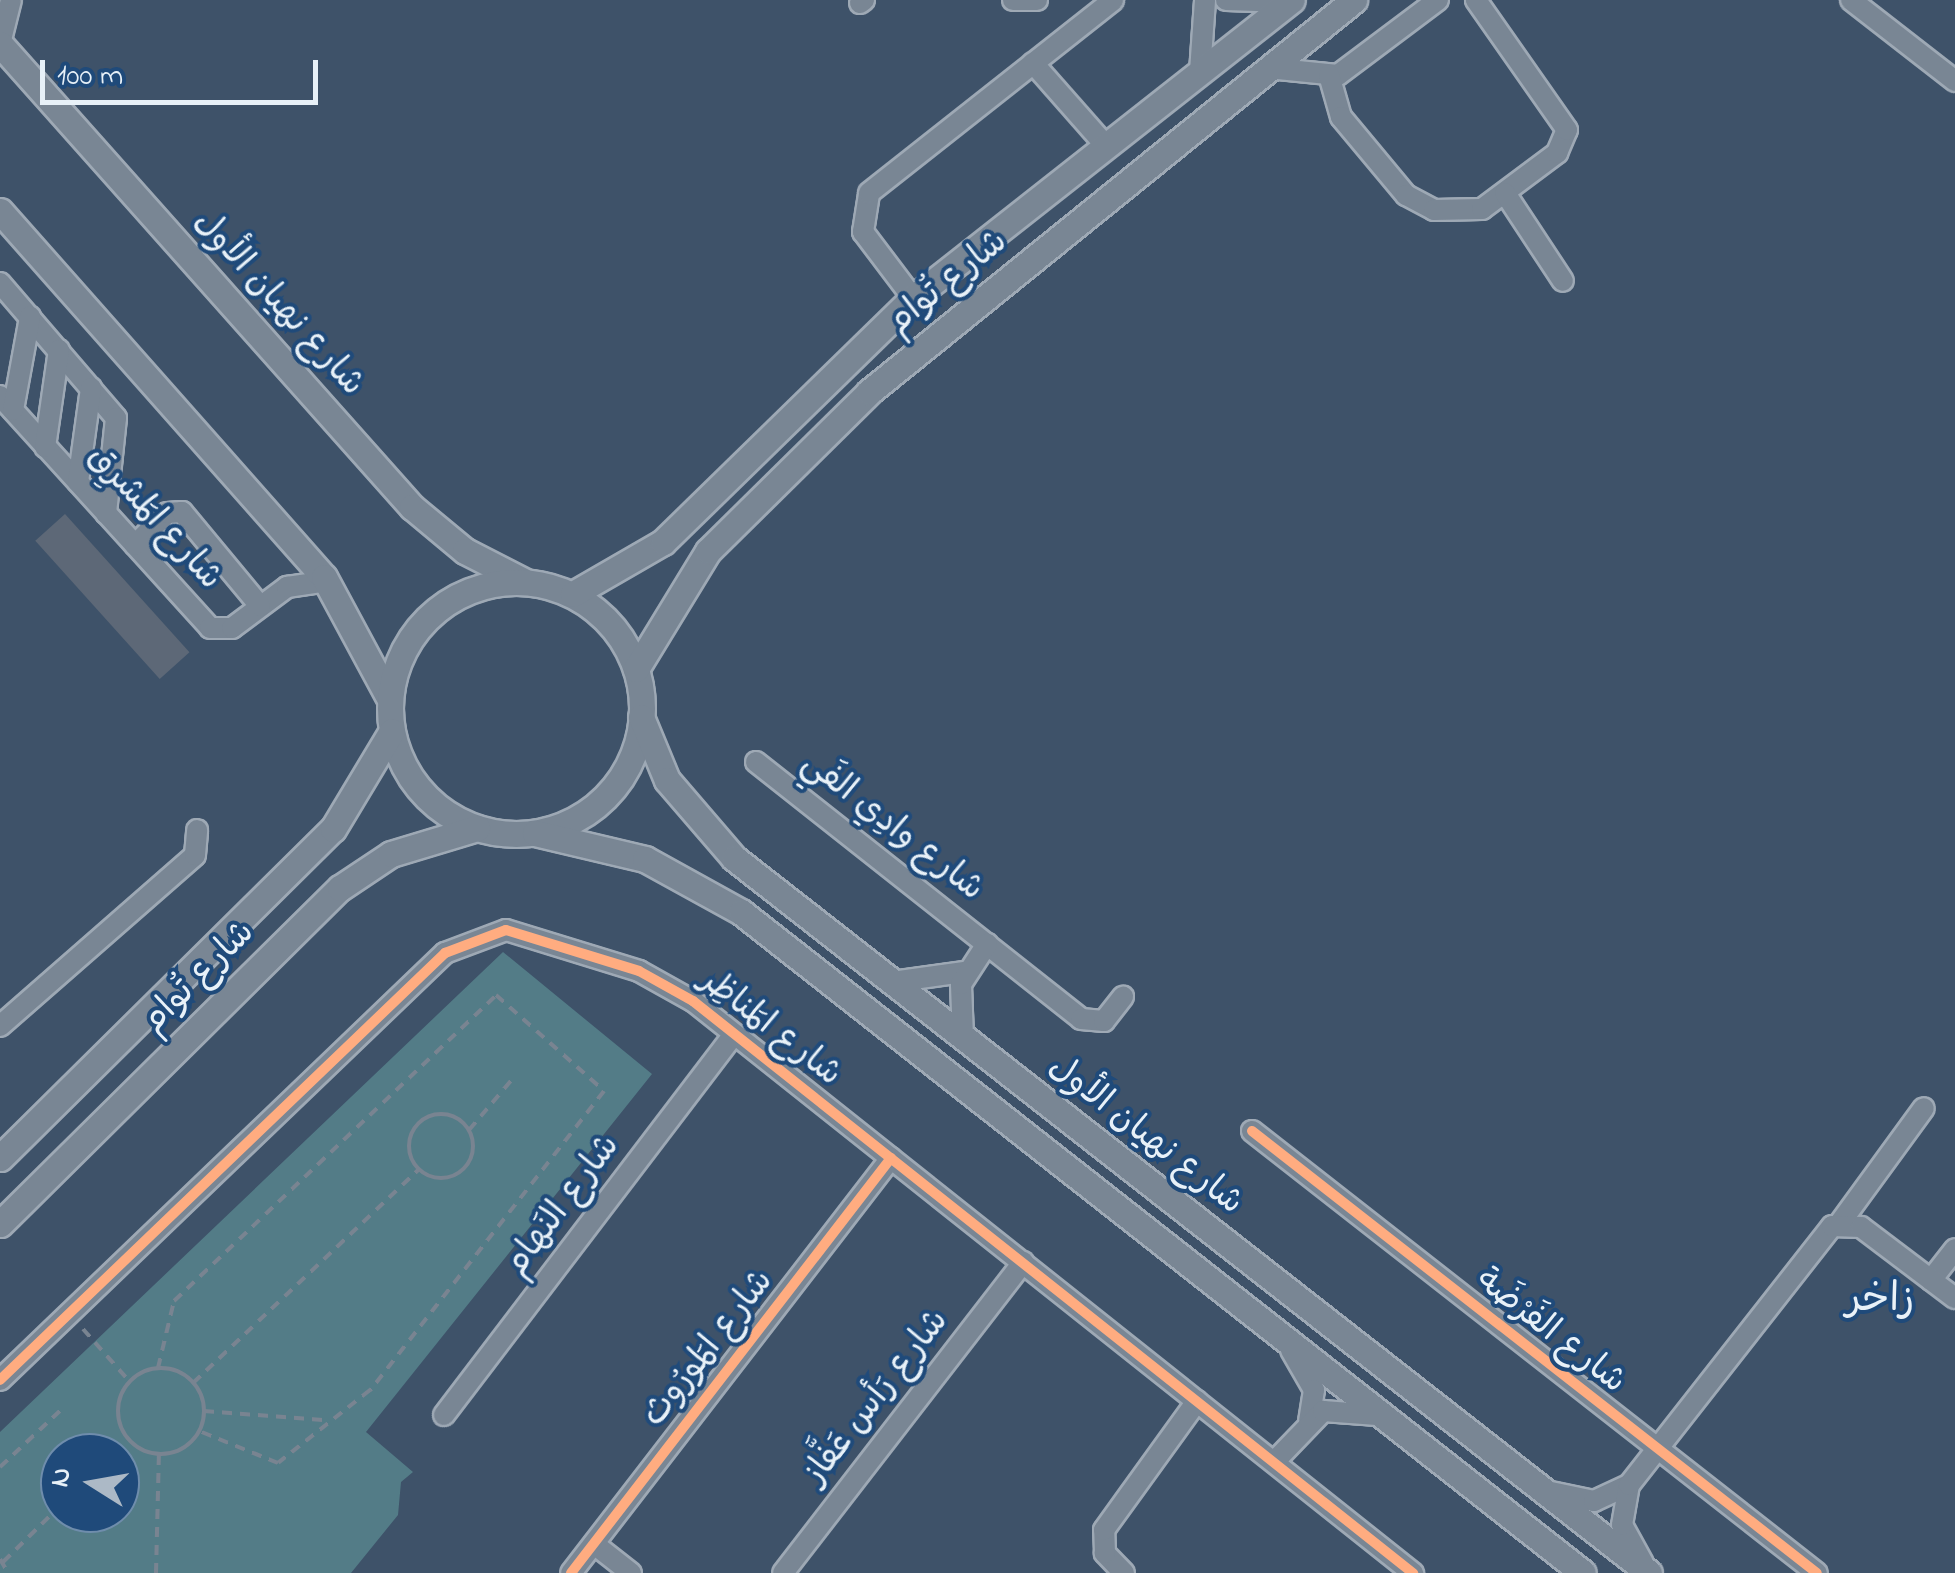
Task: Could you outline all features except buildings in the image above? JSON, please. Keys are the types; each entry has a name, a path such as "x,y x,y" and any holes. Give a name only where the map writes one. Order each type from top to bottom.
{"main road":[{"name":"شارع تُوام","path":"636,668 708,550 869,392 1354,0"},
{"name":"شارع تُوام","path":"573,594 663,542 913,298 1290,1"},
{"name":"شارع نهيان الأول","path":"0,44 412,507 465,551 527,582"},
{"path":"0,211 328,581 390,700"},
{"path":"535,833 575,820 608,794 631,758 642,717 636,668 612,625 573,594 527,582 469,590 430,615 402,654 390,700 392,731 415,784 477,828 535,833 645,858 712,892 1583,1573"},
{"name":"شارع نهيان الأول","path":"642,717 667,780 709,834 892,982 1649,1573"},
{"name":"شارع تُوام","path":"0,1158 334,830 392,731"},
{"name":"شارع تُوام","path":"0,1224 340,888 404,848 477,828"}],"street":[{"path":"0,44 12,0"},
{"path":"1013,0 1037,0"},
{"path":"1200,72 1205,0"},
{"path":"1226,0 1290,1"},
{"path":"1268,68 1329,75 1438,0"},
{"path":"1329,75 1336,110 1406,195 1466,212 1505,193 1557,153 1566,121 1476,0"},
{"path":"1851,0 1955,81"},
{"path":"913,298 863,232 865,200 1109,1"},
{"path":"1034,63 1107,147"},
{"path":"1505,193 1563,281"},
{"path":"0,283 91,388 118,427 106,513"},
{"path":"6,403 30,317"},
{"path":"46,446 59,350"},
{"path":"78,482 91,388"},
{"name":"شارع المَشرِق","path":"6,403 210,628 232,628 287,587 328,581"},
{"path":"136,545 167,513 182,512 260,606"},
{"name":"شارع وادِي الفَي","path":"756,762 1086,1022 1108,1019 1123,996"},
{"path":"0,1026 195,854 197,830"},
{"name":"شارع المَناظِر","path":"0,1380 467,938 506,930 639,971 734,1036 1413,1573"},
{"name":"شارع وادِي الفَي","path":"964,972 988,944"},
{"path":"892,982 964,972 963,1037"},
{"name":"شارع النَهام","path":"444,1415 734,1036"},
{"path":"1649,1573 1622,1525 1629,1486 1840,1223 1924,1108"},
{"name":"شارع الفَرْضَة","path":"1252,1131 1818,1573"},
{"name":"شارع المَورُوث","path":"571,1573 891,1158"},
{"path":"1840,1223 1861,1227 1955,1298"},
{"path":"1931,1280 1955,1249"},
{"name":"شارع رَأس عَفَّاز","path":"783,1573 1022,1262"},
{"path":"1288,1345 1312,1383 1309,1421"},
{"path":"1124,1573 1105,1553 1104,1530 1197,1401"},
{"path":"1274,1462 1309,1421 1340,1406 1383,1417"},
{"path":"1539,1488 1586,1501 1629,1486"},
{"path":"594,1544 631,1573"}],"path":[{"path":"158,1368 174,1301 496,996 604,1090 370,1390 324,1420 278,1463 199,1430"},
{"path":"469,1130 515,1076"},
{"path":"448,1114 469,1130 473,1148 461,1171 444,1178 419,1169 409,1144 422,1120 448,1114"},
{"path":"193,1382 419,1169"},
{"path":"70,1314 130,1382"},
{"path":"126,1433 118,1410 130,1382 158,1368 193,1382 204,1411 199,1430 158,1454"},
{"path":"0,1466 61,1410"},
{"path":"204,1411 324,1420"},
{"path":"140,1445 158,1454"},
{"path":"156,1573 158,1454"},
{"path":"8,1573 1,1560 40,1524"}],"green space":[{"path":"503,952 652,1074 366,1432 413,1472 401,1482 398,1515 351,1573 0,1573 0,1432"}],"cycle path":[{"path":"0,1380 445,953 506,930 639,971 693,1001 1413,1573"},
{"path":"1252,1131 1817,1573"},
{"path":"571,1573 891,1158"}],"district":[{"name":"زاخر","path":"1880,1301"}]}
